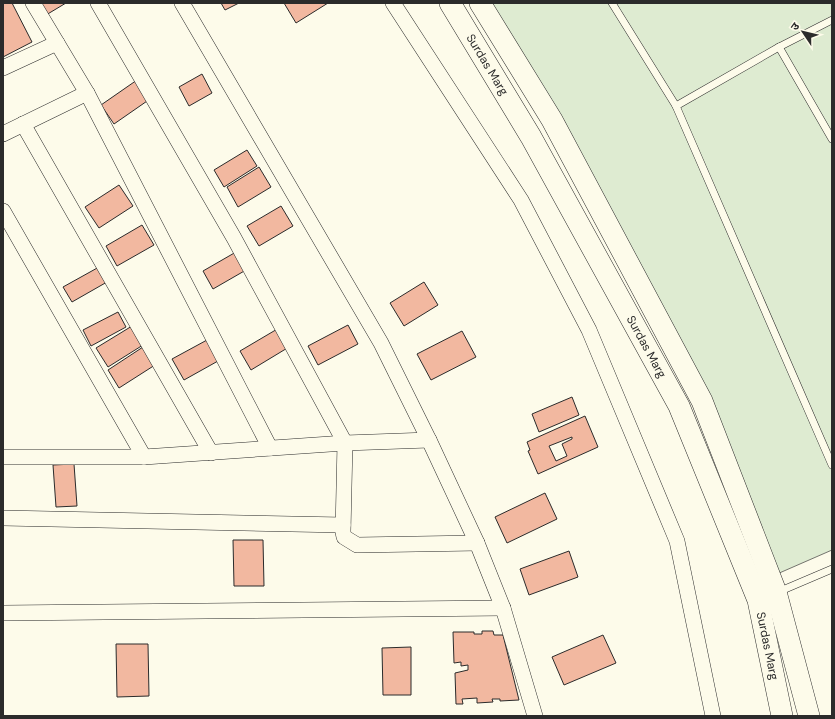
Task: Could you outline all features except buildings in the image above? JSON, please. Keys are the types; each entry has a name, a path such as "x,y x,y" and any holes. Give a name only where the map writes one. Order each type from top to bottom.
{"main road":[{"name":"Surdas Marg","path":"450,3 531,138 679,406 767,596 782,716"},
{"name":"Surdas Marg","path":"480,3 552,120 702,401 809,716"}],"street":[{"path":"33,3 87,93 270,448"},
{"path":"98,3 234,238 345,443 344,537 357,545 477,543"},
{"path":"182,3 381,343 430,440 477,543 503,608 535,716"},
{"path":"393,3 521,200 589,330 677,541 713,716"},
{"path":"3,68 57,43"},
{"path":"3,134 87,93"},
{"path":"23,124 211,452"},
{"path":"3,211 144,457"},
{"path":"3,456 144,457 345,443 430,440"},
{"path":"3,518 343,525"},
{"path":"3,613 503,608"}],"lane":[{"path":"612,3 676,106 832,465"},
{"path":"676,106 779,47 832,20"},
{"path":"779,47 832,140"},
{"path":"767,596 832,569"}],"green space":[{"path":"487,3 832,3 832,550 777,574 582,158"}]}
